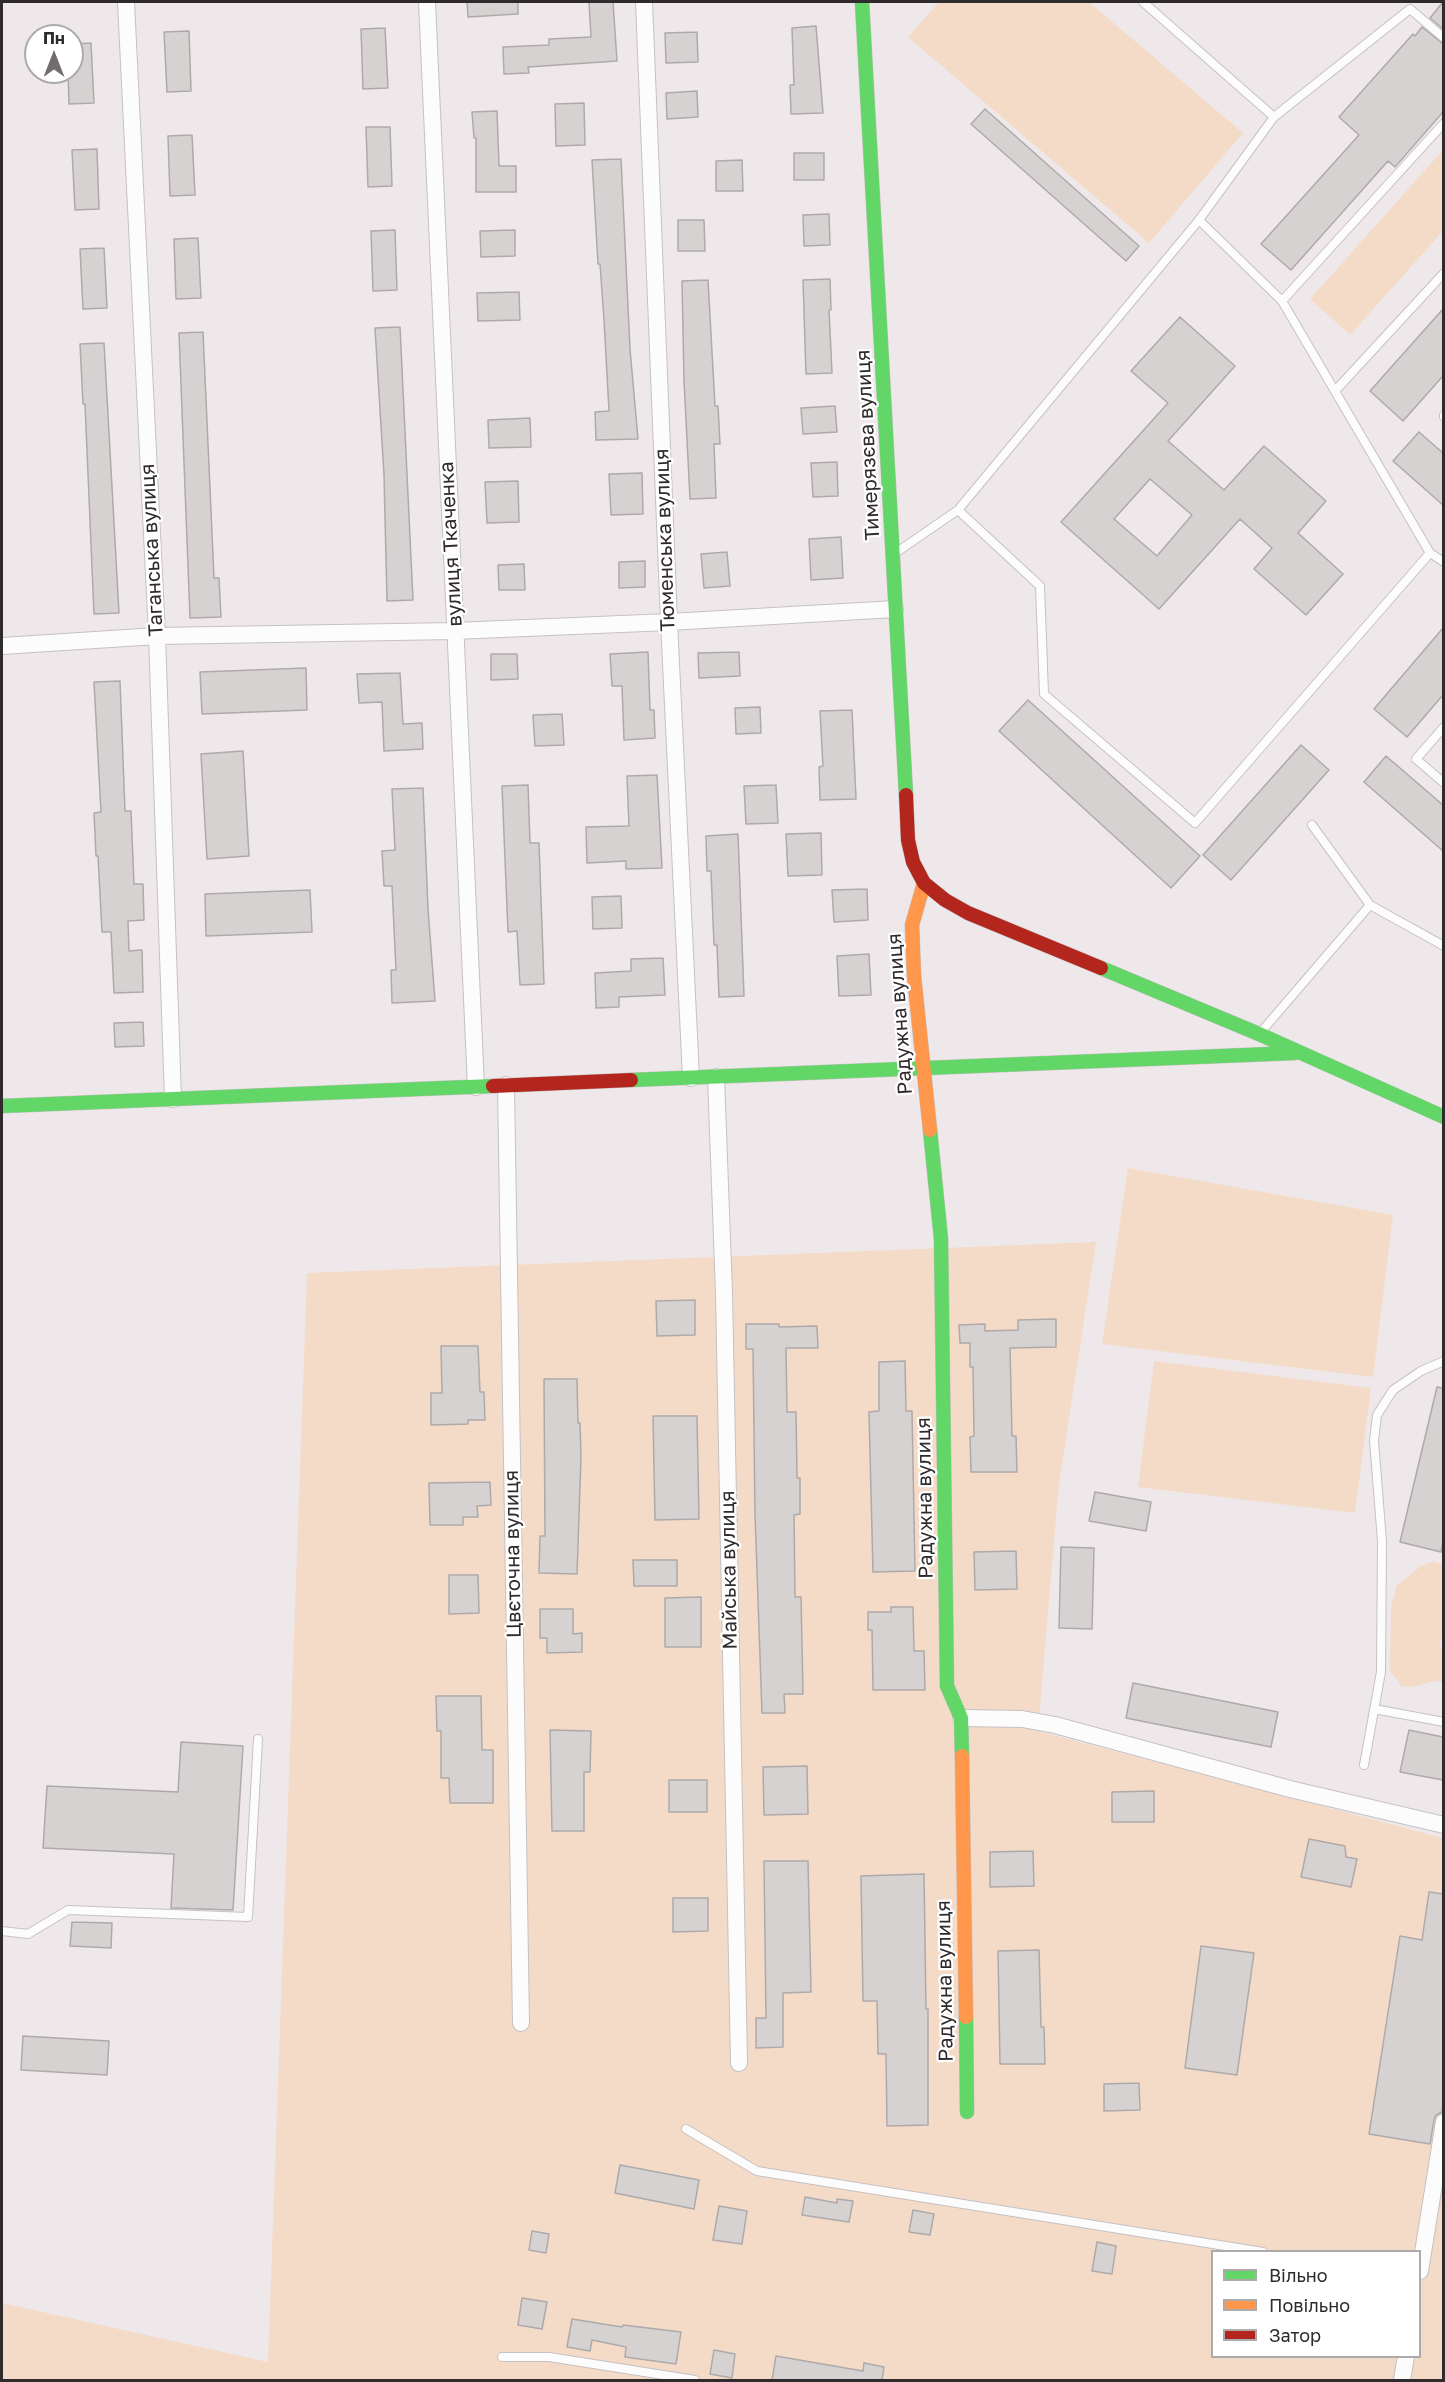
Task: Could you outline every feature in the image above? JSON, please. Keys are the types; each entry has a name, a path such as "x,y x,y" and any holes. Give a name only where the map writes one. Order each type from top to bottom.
{"street":[{"name":"Таганська вулиця","path":"126,2 156,636 173,1099"},
{"name":"вулиця Ткаченка","path":"427,2 476,1087"},
{"name":"Тюменська вулиця","path":"644,2 669,622 691,1078"},
{"name":"Тимерязєва вулиця","path":"862,2 908,840 913,862 924,883"},
{"path":"2,646 156,636 454,631 896,609"},
{"path":"924,883 945,900 968,913 1259,1034 1443,1117"},
{"name":"Радужна вулиця","path":"924,883 912,925 922,1068 941,1239 947,1686 961,1718 967,2112"},
{"path":"2,1106 1300,1053"},
{"name":"Майська вулиця","path":"716,1077 724,1293 739,2063"},
{"name":"Цвєточна вулиця","path":"506,1085 521,2023"},
{"path":"961,1718 1022,1719 1055,1725 1279,1786 1443,1825"},
{"path":"1421,2263 1443,2122"},
{"path":"1402,2380 1406,2358"}],"lane":[{"path":"1143,2 1274,117"},
{"path":"894,554 958,510 1199,220 1274,117 1417,2"},
{"path":"1410,9 1443,38"},
{"path":"1282,301 1443,123"},
{"path":"1199,220 1282,301 1430,553 1443,562"},
{"path":"1335,391 1443,273"},
{"path":"958,510 1040,586 1044,694 1195,823 1430,553"},
{"path":"1443,727 1416,759 1443,783"},
{"path":"1312,825 1370,904 1443,946"},
{"path":"1259,1034 1370,904"},
{"path":"1364,1765 1381,1672 1382,1541 1374,1440 1377,1415 1393,1390 1421,1371 1443,1361"},
{"path":"1374,1709 1443,1722"},
{"path":"2,1931 28,1934 68,1910 248,1917 258,1739"},
{"path":"686,2129 757,2171 1251,2250"},
{"path":"502,2357 549,2357 695,2380"}],"shaded area":[{"path":"939,2 1089,2 1243,133 1149,243 908,37"},
{"path":"1443,150 1443,231 1350,335 1310,299"},
{"path":"1128,1168 1393,1215 1373,1377 1102,1344"},
{"path":"1096,1242 1059,1484 1038,1731 1443,1838 1443,2380 2,2380 2,2303 268,2362 307,1273"},
{"path":"1154,1361 1371,1388 1355,1513 1138,1487"},
{"path":"1434,1561 1443,1565 1444,1624 1440,1645 1443,1656 1443,1682 1434,1681 1413,1687 1401,1686 1390,1670 1391,1608 1397,1585 1421,1566"}],"building":[{"path":"467,2 518,2 518,14 468,17"},
{"path":"589,2 613,2 617,61 528,67 529,73 504,74 503,47 549,45 549,39 591,37"},
{"path":"1443,2 1443,29 1430,18"},
{"path":"816,26 823,113 791,114 790,85 794,85 792,28"},
{"path":"1422,27 1443,44 1443,112 1395,167 1388,161 1291,270 1261,244 1359,135 1339,117 1413,34 1415,36"},
{"path":"385,28 388,88 363,89 361,29"},
{"path":"189,31 191,91 167,92 164,32"},
{"path":"697,32 698,62 666,63 665,33"},
{"path":"84,43 91,43 94,103 69,104 68,84 84,84"},
{"path":"697,91 698,117 667,119 666,93"},
{"path":"584,103 585,145 556,146 555,104"},
{"path":"985,109 1139,246 1126,261 971,124"},
{"path":"497,111 499,166 516,166 516,192 476,192 476,138 474,138 472,112"},
{"path":"366,127 390,127 392,186 368,187"},
{"path":"192,135 195,195 170,196 168,136"},
{"path":"97,149 99,209 75,210 72,150"},
{"path":"794,153 824,153 824,180 794,180"},
{"path":"621,159 630,349 638,439 596,440 595,412 609,411 592,160"},
{"path":"742,160 743,191 716,191 716,161"},
{"path":"829,214 830,245 804,246 803,215"},
{"path":"678,220 704,220 705,251 678,251"},
{"path":"395,230 397,290 373,291 371,231"},
{"path":"515,230 515,256 481,257 480,231"},
{"path":"198,238 201,298 176,299 174,239"},
{"path":"104,248 107,308 83,309 80,249"},
{"path":"830,279 832,373 806,374 803,280"},
{"path":"708,280 715,406 718,406 720,444 714,444 716,498 690,499 682,281"},
{"path":"519,292 520,320 478,321 477,293"},
{"path":"1443,309 1443,376 1403,421 1370,391"},
{"path":"1180,317 1235,366 1168,441 1224,490 1264,446 1326,501 1298,533 1343,574 1306,615 1254,569 1272,548 1240,519 1159,609 1061,522 1168,403 1131,371","holes":["1150,479 1192,515 1157,556 1114,519"]},
{"path":"400,327 413,600 387,601 384,475 375,328"},
{"path":"203,332 214,578 219,578 221,617 190,618 179,333"},
{"path":"104,343 119,613 94,614 85,404 83,404 80,344"},
{"path":"835,406 837,432 803,434 801,408"},
{"path":"530,418 531,447 489,448 488,420"},
{"path":"1419,432 1443,453 1443,505 1393,461"},
{"path":"837,462 838,496 813,497 811,463"},
{"path":"642,473 643,514 611,515 609,474"},
{"path":"518,481 519,522 487,523 485,482"},
{"path":"841,537 843,578 811,580 809,539"},
{"path":"727,552 730,586 704,588 701,554"},
{"path":"645,561 645,587 619,588 619,562"},
{"path":"524,564 525,590 499,590 498,565"},
{"path":"1443,628 1443,695 1407,737 1374,709"},
{"path":"648,652 650,710 654,710 655,738 624,740 622,686 612,686 610,654"},
{"path":"739,652 740,676 699,678 698,653"},
{"path":"491,654 517,654 518,679 491,680"},
{"path":"306,668 307,710 202,714 200,672"},
{"path":"400,673 403,724 422,723 423,749 384,751 382,702 359,703 357,674"},
{"path":"120,681 125,811 131,811 134,884 143,884 144,920 128,921 129,951 142,950 143,992 114,993 111,932 102,932 98,856 96,856 94,813 101,812 94,682"},
{"path":"1028,700 1200,856 1171,888 999,731"},
{"path":"760,707 761,733 736,734 735,708"},
{"path":"852,710 856,799 820,800 819,767 823,766 820,711"},
{"path":"562,714 564,745 535,746 533,715"},
{"path":"1301,745 1329,770 1231,880 1203,855"},
{"path":"243,751 249,856 207,859 201,754"},
{"path":"1386,756 1443,805 1443,851 1364,782"},
{"path":"657,775 662,868 626,869 626,861 587,863 586,827 629,826 627,776"},
{"path":"528,785 530,843 539,843 544,984 520,985 517,931 508,932 502,786"},
{"path":"776,785 778,823 746,824 744,786"},
{"path":"423,788 428,909 435,1001 392,1003 391,970 396,970 392,886 384,886 382,851 395,850 392,789"},
{"path":"821,833 822,875 788,876 786,834"},
{"path":"738,834 744,996 719,997 717,945 714,945 711,871 707,871 706,836"},
{"path":"867,889 868,920 834,922 832,890"},
{"path":"310,890 312,932 206,936 205,894"},
{"path":"621,896 622,928 593,929 592,897"},
{"path":"869,954 871,995 839,996 837,956"},
{"path":"663,958 665,995 619,997 619,1007 596,1008 595,973 631,971 631,959"},
{"path":"143,1022 144,1046 115,1047 114,1023"},
{"path":"695,1300 695,1335 657,1336 656,1301"},
{"path":"1056,1319 1056,1347 1010,1348 1012,1436 1016,1436 1017,1472 971,1472 970,1437 974,1436 973,1367 970,1367 970,1343 960,1343 959,1325 985,1324 985,1331 1018,1330 1018,1320"},
{"path":"746,1324 779,1324 779,1327 817,1326 818,1348 786,1348 787,1412 796,1412 797,1478 800,1478 800,1514 794,1515 795,1597 801,1597 803,1694 784,1694 785,1713 762,1713 755,1515 753,1349 746,1349"},
{"path":"441,1346 478,1346 480,1392 484,1392 485,1420 468,1420 468,1424 431,1425 431,1393 442,1393"},
{"path":"905,1361 906,1411 912,1411 915,1571 873,1572 869,1412 879,1411 879,1362"},
{"path":"544,1379 577,1379 581,1457 577,1574 539,1573 540,1536 545,1536"},
{"path":"1437,1387 1443,1388 1443,1542 1441,1552 1400,1542"},
{"path":"653,1416 697,1416 699,1519 655,1520"},
{"path":"490,1482 491,1505 477,1506 478,1517 463,1517 463,1525 430,1525 429,1483"},
{"path":"1095,1492 1151,1502 1146,1531 1089,1521"},
{"path":"1061,1547 1094,1548 1092,1629 1059,1628"},
{"path":"1016,1551 1017,1589 975,1590 974,1552"},
{"path":"633,1560 677,1560 677,1586 634,1586"},
{"path":"449,1575 478,1575 479,1613 449,1614"},
{"path":"701,1597 701,1647 665,1647 665,1598"},
{"path":"891,1607 913,1607 914,1651 924,1651 925,1690 873,1690 872,1630 868,1630 868,1612 891,1612"},
{"path":"540,1609 573,1609 573,1634 582,1633 582,1652 547,1653 547,1638 540,1638"},
{"path":"1133,1683 1278,1712 1271,1747 1126,1718"},
{"path":"436,1696 481,1696 482,1750 493,1750 493,1803 450,1803 449,1778 441,1778 441,1731 437,1731"},
{"path":"550,1730 591,1731 590,1772 584,1772 584,1831 552,1831"},
{"path":"1409,1730 1443,1737 1443,1780 1400,1772"},
{"path":"181,1742 243,1746 233,1910 171,1908 174,1854 43,1848 47,1786 178,1792"},
{"path":"807,1766 808,1814 764,1815 763,1767"},
{"path":"669,1780 707,1780 707,1812 669,1812"},
{"path":"1154,1791 1154,1822 1112,1822 1112,1792"},
{"path":"1309,1839 1345,1846 1346,1857 1357,1859 1351,1887 1301,1877"},
{"path":"1033,1851 1034,1886 990,1887 990,1852"},
{"path":"764,1861 808,1861 811,1992 783,1993 783,2047 756,2048 756,2018 766,2018"},
{"path":"924,1874 926,2009 928,2009 928,2125 887,2126 886,2054 878,2054 877,2001 863,2001 861,1876"},
{"path":"1429,1892 1443,1894 1443,2102 1442,2112 1436,2115 1434,2120 1430,2144 1369,2134 1400,1936 1422,1940"},
{"path":"673,1898 708,1898 708,1931 673,1932"},
{"path":"72,1922 112,1923 111,1948 70,1946"},
{"path":"1201,1946 1254,1953 1237,2075 1185,2068"},
{"path":"1039,1950 1041,2027 1044,2027 1045,2064 1000,2064 998,1951"},
{"path":"23,2036 109,2041 107,2075 21,2070"},
{"path":"1139,2083 1140,2110 1104,2111 1104,2084"},
{"path":"620,2165 699,2180 694,2209 615,2193"},
{"path":"805,2197 837,2203 837,2199 853,2201 849,2222 802,2215"},
{"path":"719,2206 747,2211 742,2244 713,2240"},
{"path":"913,2210 934,2214 930,2235 909,2232"},
{"path":"532,2231 549,2234 546,2253 529,2250"},
{"path":"1097,2242 1116,2246 1112,2274 1092,2271"},
{"path":"522,2298 547,2302 542,2329 518,2325"},
{"path":"572,2319 622,2327 623,2325 681,2332 676,2364 625,2357 626,2347 592,2340 590,2351 567,2347"},
{"path":"714,2350 735,2354 732,2378 710,2374"},
{"path":"776,2356 863,2371 864,2363 884,2367 882,2380 772,2380"}],"traffic: fast":[{"path":"862,2 906,795"},
{"path":"1101,968 1259,1034 1444,1117"},
{"path":"631,1080 1295,1053"},
{"path":"2,1106 493,1086"},
{"path":"930,1130 941,1239 947,1686 961,1718 962,1756"},
{"path":"966,2017 967,2112"}],"traffic: slow":[{"path":"924,883 912,925 914,976 930,1130"},
{"path":"962,1756 966,2017"}],"traffic: jam":[{"path":"906,795 908,840 913,862 924,883 945,900 968,913 1101,968"},
{"path":"493,1086 631,1080"}]}
